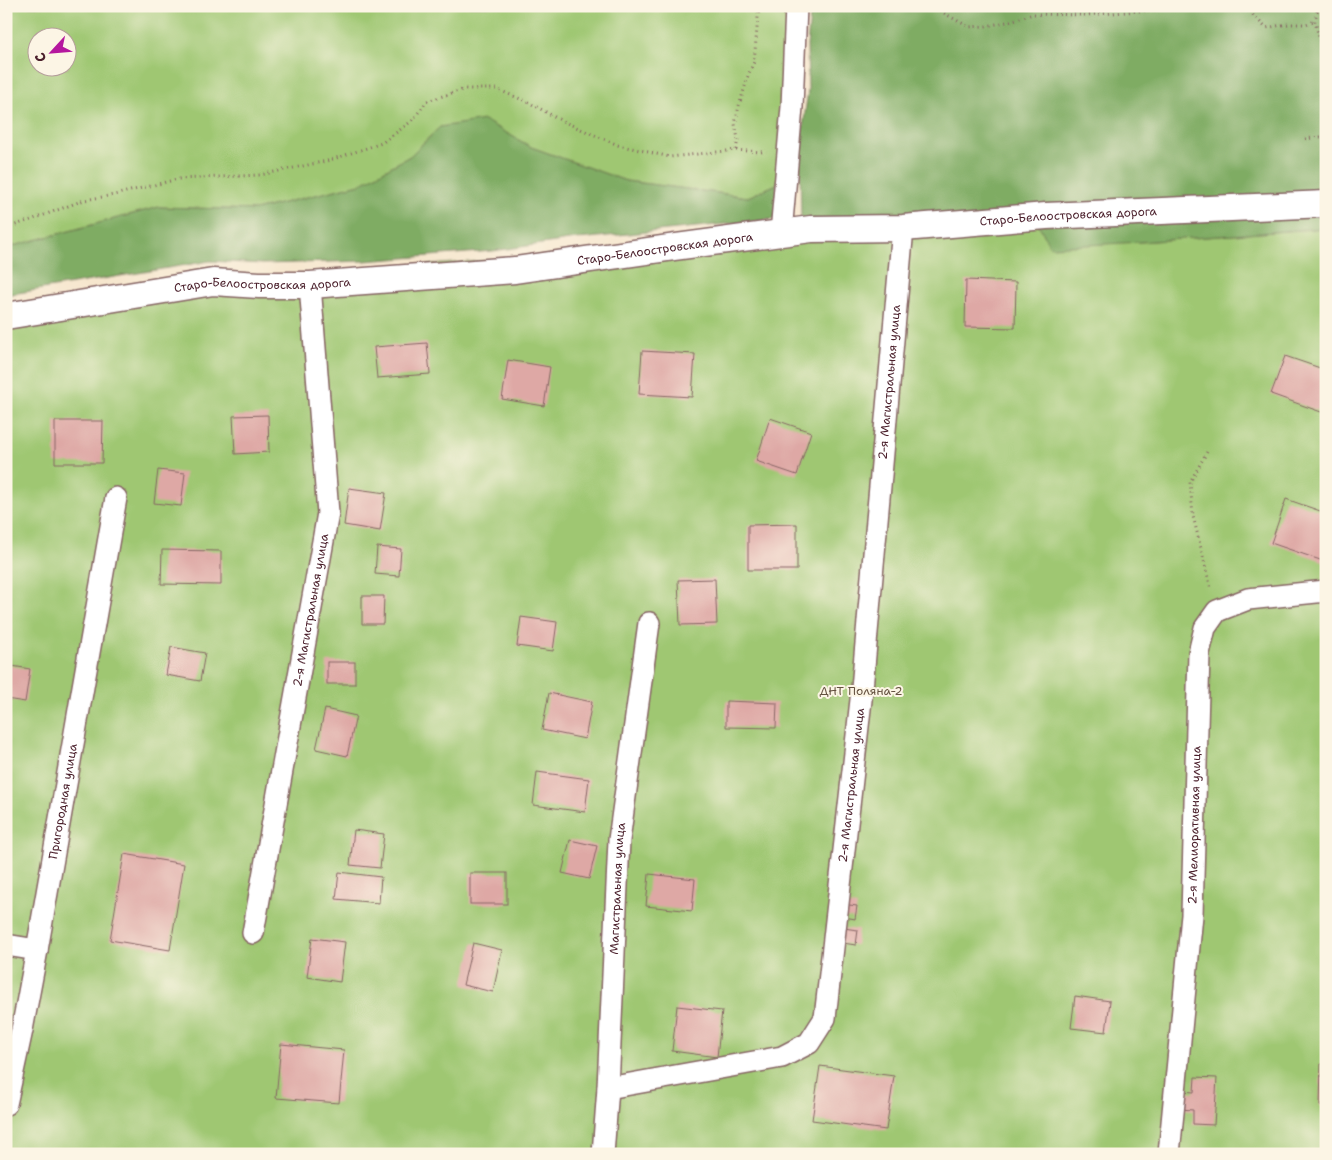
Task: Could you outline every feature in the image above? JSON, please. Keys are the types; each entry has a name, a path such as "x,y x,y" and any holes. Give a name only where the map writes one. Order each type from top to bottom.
{"street":[{"path":"781,232 792,107 796,6"},
{"name":"Старо-Белоостровская дорога","path":"6,316 214,282 259,285 310,285 517,270 811,229 903,228 1046,216 1326,204"},
{"name":"2-я Магистральная улица","path":"608,1088 782,1057 809,1043 825,1018 861,700 903,228"},
{"name":"2-я Магистральная улица","path":"254,933 328,513 310,285"},
{"name":"Пригородная улица","path":"6,1104 37,950 116,498"},
{"path":"1217,611 1248,599 1326,590"},
{"name":"2-я Мелиоративная улица","path":"1169,1154 1192,915 1199,652 1204,628 1217,611"},
{"name":"Магистральная улица","path":"603,1154 608,1088 619,840 648,624"},
{"path":"6,945 37,950"}],"path":[{"path":"736,150 738,139 735,124 749,73 754,62 759,6"},
{"path":"931,6 969,27 1007,22 1033,14 1085,15 1187,6"},
{"path":"1248,6 1253,15 1266,28 1288,24 1306,24 1314,21"},
{"path":"1318,6 1314,21 1320,42 1326,82"},
{"path":"6,228 84,200 114,195 178,179 260,175 327,161 382,143 412,121 427,101 465,89 496,88 528,102 562,121 618,144 670,157 736,150 761,152 771,150"},
{"path":"1305,139 1326,138"},
{"path":"1207,452 1190,482 1193,516 1217,611"}],"green space":[{"path":"6,6 790,6 777,184 748,197 626,181 531,147 484,121 440,127 410,156 360,184 255,210 159,207 6,248"},
{"path":"811,6 1326,6 1326,228 1051,247 1035,217 801,224 800,165 808,90 807,45"},
{"path":"484,120 531,147 626,181 748,197 777,184 775,219 569,240 493,251 365,261 263,264 210,261 6,295 6,248 159,207 255,210 360,184 410,156 440,127"},
{"name":"ДНТ Поляна-2","path":"1035,217 1140,242 1326,228 1326,1154 6,1154 6,316 213,282"}],"building":[{"path":"966,280 1016,282 1015,328 965,327"},
{"path":"427,343 430,374 377,378 374,347"},
{"path":"642,351 695,354 692,397 639,394"},
{"path":"1285,356 1326,370 1326,408 1324,413 1271,394"},
{"path":"508,360 550,367 544,406 502,399"},
{"path":"268,415 269,452 235,454 233,416"},
{"path":"770,418 811,432 797,475 756,461"},
{"path":"55,421 103,421 102,463 55,463"},
{"path":"158,470 185,473 181,506 154,503"},
{"path":"349,488 386,493 380,531 344,525"},
{"path":"1286,499 1326,513 1326,562 1271,543"},
{"path":"797,524 797,570 748,570 748,525"},
{"path":"377,547 401,549 399,576 375,574"},
{"path":"162,550 221,551 221,585 161,584"},
{"path":"715,579 717,624 680,625 678,580"},
{"path":"362,596 384,596 383,624 362,624"},
{"path":"521,617 557,622 553,651 517,646"},
{"path":"171,647 205,653 200,681 166,675"},
{"path":"327,662 355,662 355,684 327,684"},
{"path":"6,665 30,669 25,702 6,699"},
{"path":"549,693 592,702 585,739 542,730"},
{"path":"726,701 777,703 776,728 726,727"},
{"path":"325,709 356,716 347,756 316,749"},
{"path":"537,772 589,779 585,812 533,805"},
{"path":"354,830 384,834 380,868 350,865"},
{"path":"570,840 597,846 589,879 562,873"},
{"path":"124,854 184,864 170,950 110,940"},
{"path":"339,872 381,877 379,903 336,899"},
{"path":"470,873 507,873 507,904 470,904"},
{"path":"649,874 695,879 692,911 646,906"},
{"path":"834,903 857,906 855,919 845,917 843,928 858,930 856,945 829,941"},
{"path":"312,938 345,942 340,982 307,977"},
{"path":"473,943 502,950 493,992 463,985"},
{"path":"1075,996 1110,1001 1106,1032 1071,1028"},
{"path":"677,1006 722,1011 717,1057 672,1051"},
{"path":"281,1044 344,1050 339,1103 276,1098"},
{"path":"1321,1064 1326,1064 1326,1106 1320,1106"},
{"path":"820,1066 894,1076 886,1130 812,1120"},
{"path":"1195,1077 1217,1078 1214,1125 1193,1124 1193,1110 1180,1109 1181,1091 1194,1092"}]}
